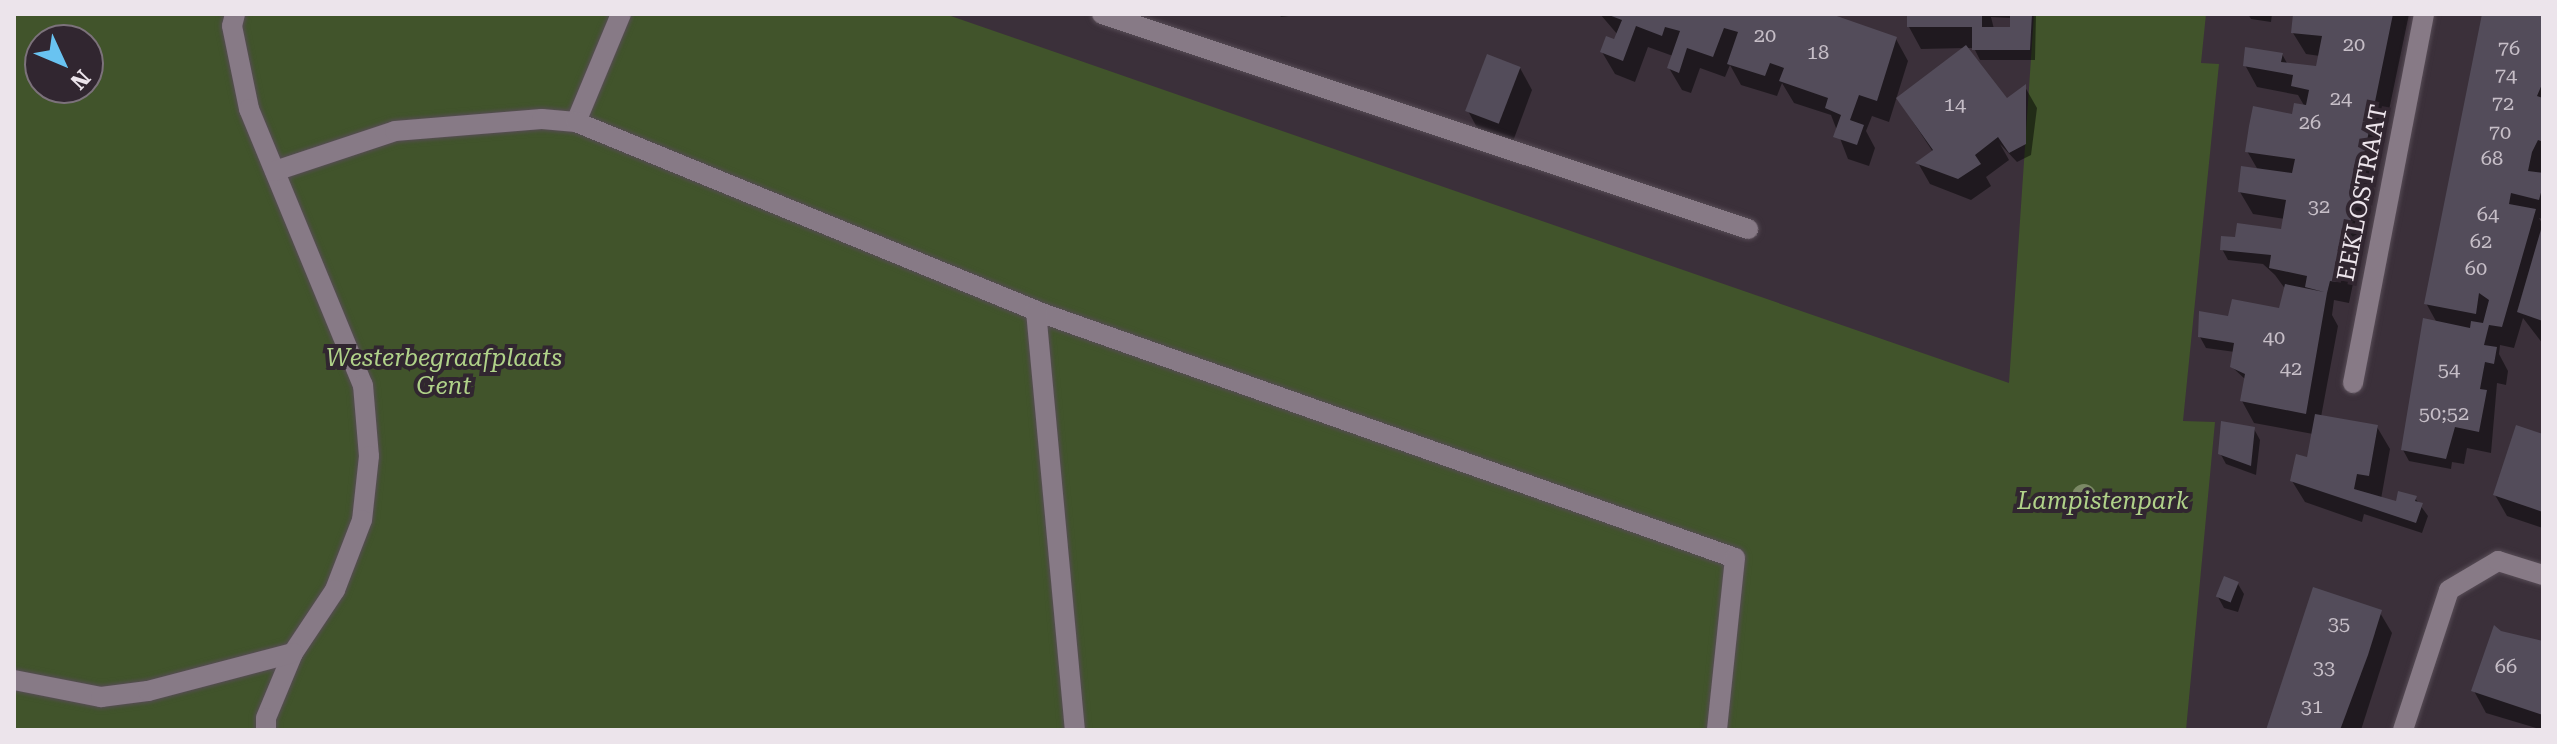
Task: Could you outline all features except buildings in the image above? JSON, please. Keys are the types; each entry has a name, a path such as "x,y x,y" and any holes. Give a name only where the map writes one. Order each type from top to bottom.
{"street":[{"path":"235,14 232,26 249,109 363,385 369,456 362,520 335,590 293,653 266,718 266,730"},
{"path":"576,122 621,14"},
{"path":"1102,14 1748,229"},
{"name":"EEKLOSTRAAT","path":"2353,383 2424,14"},
{"path":"275,171 395,131 542,119 576,122 1036,311 1735,558 1717,730"},
{"path":"1036,311 1075,730"},
{"path":"2403,730 2449,590 2498,561 2543,575"},
{"path":"14,680 101,697 164,688 293,653"}],"green space":[{"name":"Westerbegraafplaats Gent","path":"14,14 945,14 2009,383 2034,14 2206,14 2201,63 2219,64 2183,421 2215,422 2186,730 14,730"}],"park label":[{"name":"Lampistenpark","path":"2103,502"}]}
